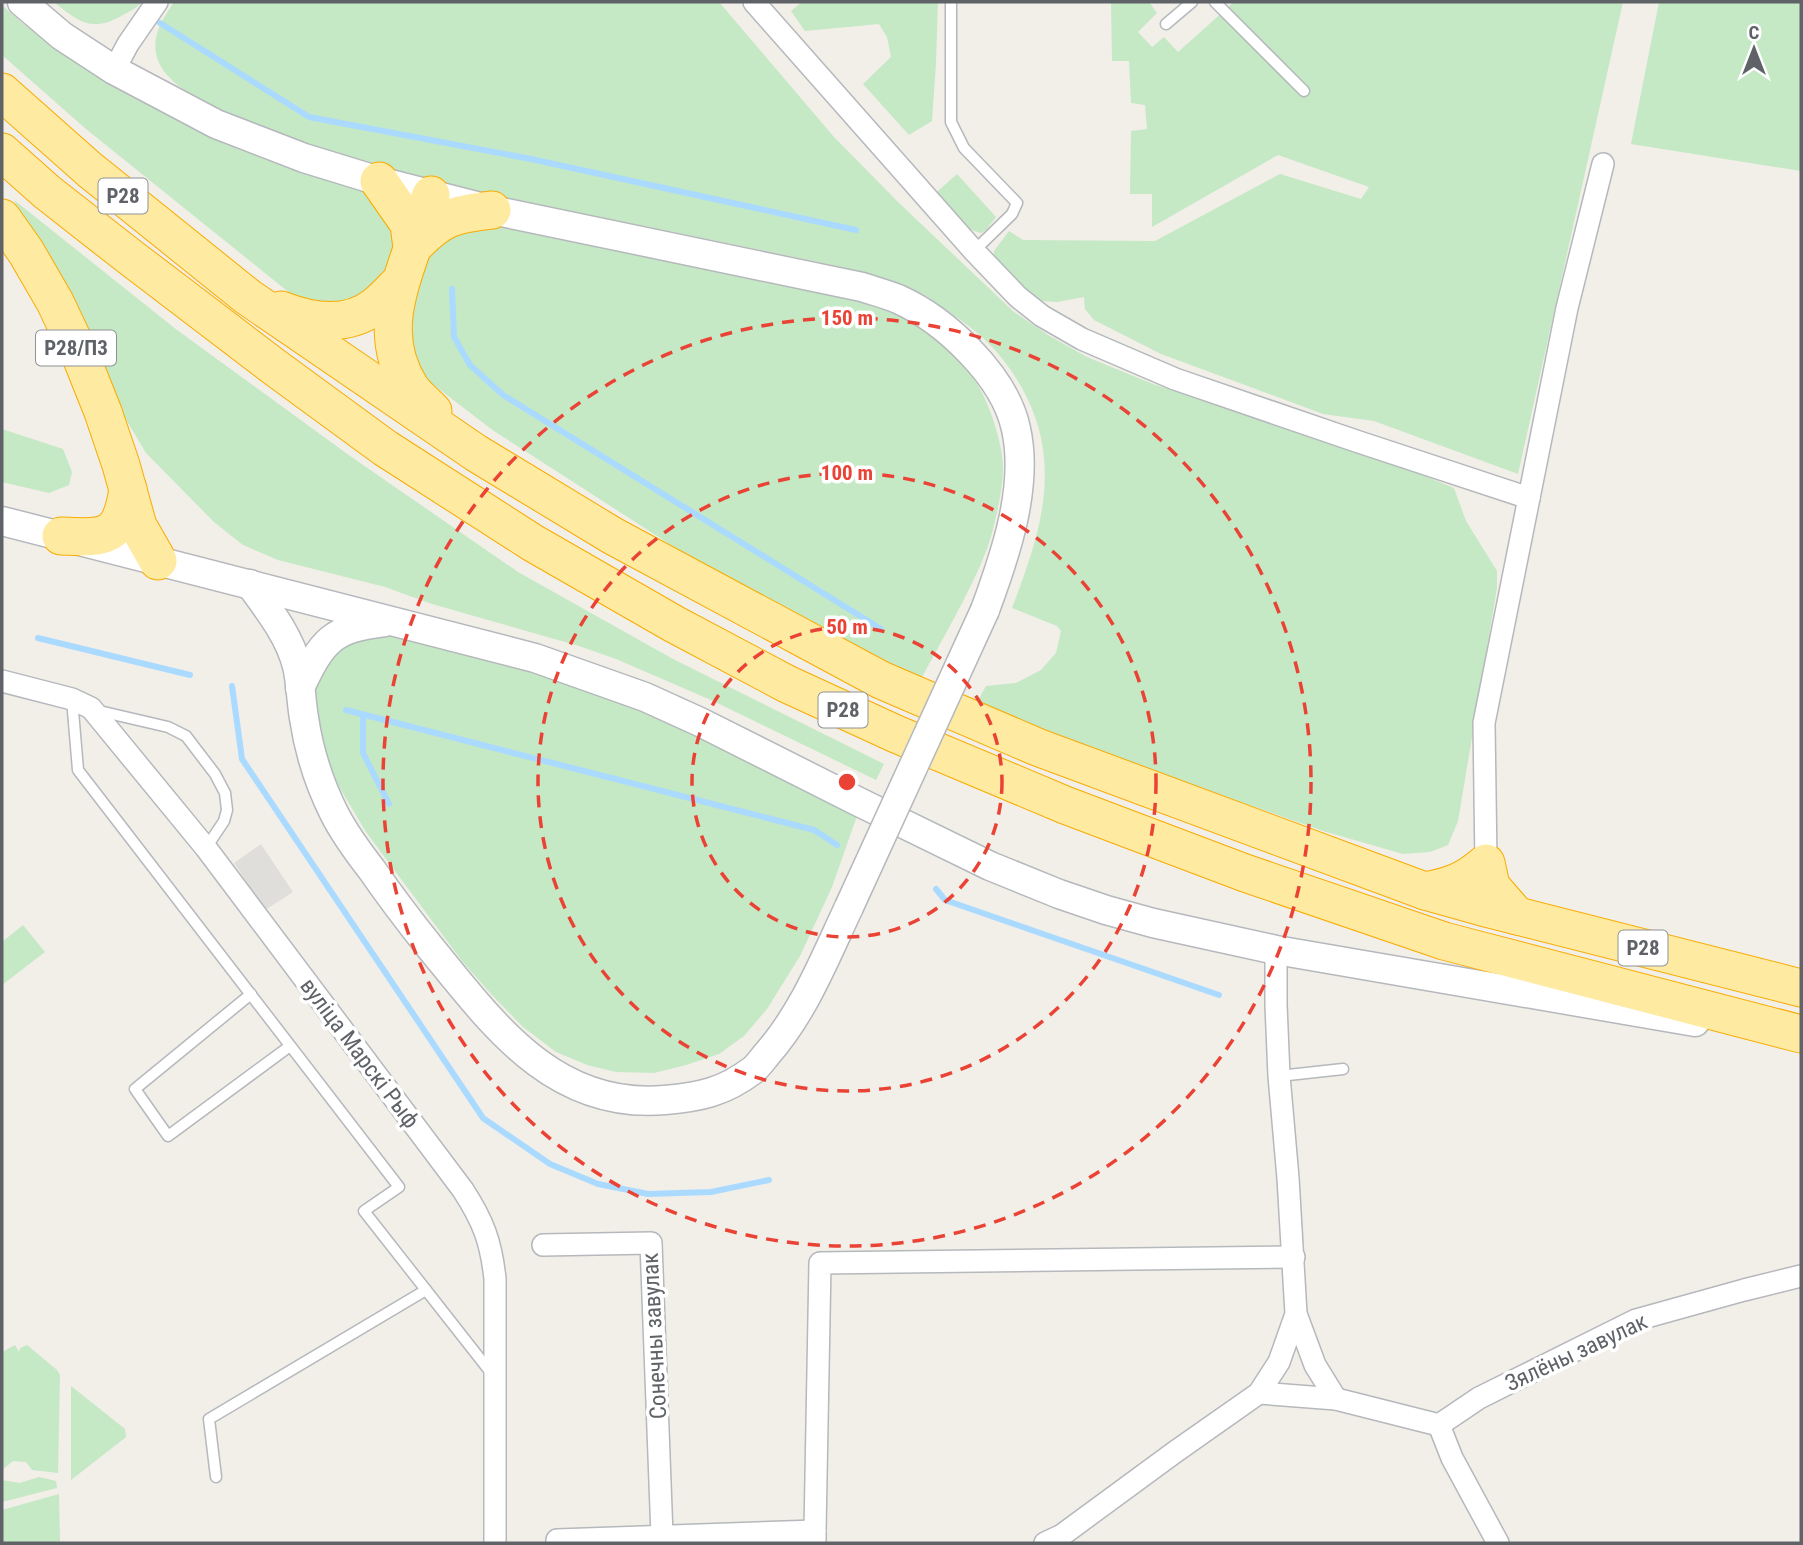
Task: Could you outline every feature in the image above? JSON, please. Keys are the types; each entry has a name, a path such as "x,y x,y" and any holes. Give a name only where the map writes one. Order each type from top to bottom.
{"highway":[{"name":"Р28","path":"2,92 90,170 248,297 476,453 613,536 881,680 1037,747 1425,891 1517,916 1791,979"},
{"name":"Р28","path":"2,152 47,192 130,257 385,447 533,543 674,624 787,684 1065,806 1357,912 1444,942 1801,1034"},
{"path":"379,181 409,224 412,248"},
{"path":"431,195 399,283 392,317 394,342 400,367 411,390 476,453"},
{"path":"412,248 426,232 452,216 492,210"},
{"name":"Р28/П3","path":"2,218 55,302 103,412 138,526 158,561"},
{"path":"248,297 299,317 329,322 351,318 373,307 399,283"},
{"path":"61,536 94,537 110,533 118,524 128,489"},
{"path":"1425,891 1460,883 1486,863 1491,886 1517,916"}],"street":[{"path":"22,2 62,36 114,70 216,124 304,158 379,181 492,210 862,287 898,299 937,323 966,347 1005,397 1016,428 1019,460 1017,494 1001,567 985,610 817,975 783,1037 754,1069 721,1090 695,1098 654,1101 615,1099 585,1090 551,1072 523,1052 500,1030 404,915 335,816 318,779 308,745 296,664 276,620 250,584"},
{"path":"114,70 157,2"},
{"path":"754,2 974,251 1018,297 1042,316 1082,339 1175,379 1529,498"},
{"path":"1486,863 1484,723 1567,309 1603,164"},
{"path":"2,521 535,658 645,697 990,866 1106,910 1276,950 1801,1040"},
{"path":"300,688 321,602"},
{"path":"300,688 313,660 327,642 342,632 361,625 393,621"},
{"path":"2,681 82,704"},
{"name":"вуліца Марскі Рыф","path":"82,704 206,848 478,1213 487,1233 494,1268 495,1543"},
{"path":"1276,950 1279,1076 1296,1314 1315,1365 1336,1399"},
{"name":"Сонечны завулак","path":"543,1245 651,1243 662,1536"},
{"path":"557,1543 557,1540 662,1536 815,1537 820,1263 1294,1257"},
{"name":"Зялёны завулак","path":"1439,1425 1479,1398 1636,1320 1801,1276"},
{"path":"1058,1541 1175,1452 1259,1393 1279,1362 1296,1314"},
{"path":"1259,1393 1336,1399 1439,1425 1452,1458 1498,1543"}],"lane":[{"path":"951,2 951,122 964,148 1017,203 1012,214 974,251"},
{"path":"1166,24 1192,2"},
{"path":"1215,2 1304,91"},
{"path":"206,848 224,821 227,810 225,793 215,774 186,736 168,727 82,704 78,770 399,1187 364,1211 496,1380"},
{"path":"251,994 135,1089 168,1136 290,1046"},
{"path":"1279,1076 1343,1069"},
{"path":"216,1477 209,1419 426,1290"}],"shaded area":[{"path":"261,844 293,892 265,910 234,863"}],"green space":[{"path":"54,2 142,2 112,20 94,24 79,20"},
{"path":"174,2 719,2 834,137 899,203 1014,312 1048,335 1087,357 1153,384 1381,458 1454,488 1466,521 1497,571 1497,588 1458,821 1448,845 1430,852 1403,854 1323,831 1086,747 976,704 986,686 1016,683 1041,670 1056,653 1061,631 1057,626 1012,608 1041,516 1044,458 1034,414 1013,373 983,338 928,297 857,271 832,265 437,186 325,152 259,128 197,98 174,82 160,65 155,48 156,40 161,24"},
{"path":"802,2 938,2 932,121 909,135 863,84 891,57 887,37 879,24 805,31 791,11"},
{"path":"1111,2 1149,2 1157,13 1138,32 1152,47 1164,37 1178,52 1234,2 1623,2 1518,474 1374,421 1323,414 1161,354 1094,320 1085,309 1084,297 1057,302 1041,301 1024,294 994,260 994,251 1009,231 1023,240 1155,241 1280,174 1361,199 1369,187 1278,155 1152,227 1152,194 1130,194 1131,131 1147,129 1145,105 1131,103 1129,61 1112,61"},
{"path":"1659,2 1801,2 1801,171 1631,144"},
{"path":"2,5 22,23 96,76 176,117 371,192 391,222 393,250 389,269 359,296 343,304 322,304 291,294 86,129 2,55"},
{"path":"957,174 996,217 981,233 961,223 939,198 937,192"},
{"path":"14,200 177,330 350,456 518,572 673,659 884,764 876,780 711,700 616,659 432,604 385,587 278,560 243,545 214,522 146,453 118,406 64,290"},
{"path":"482,219 859,297 889,308 908,319 931,335 962,364 982,392 994,424 1002,456 1002,484 993,531 980,566 919,683 702,565 494,431 431,383 411,359 402,334 421,256"},
{"path":"2,429 63,449 72,472 69,485 49,493 2,482"},
{"path":"387,635 568,682 703,737 858,813 832,887 800,956 767,1009 744,1036 719,1054 686,1065 654,1073 616,1072 587,1065 556,1052 523,1027 491,994 462,961 366,832 332,775 314,718 313,683 326,654 360,636"},
{"path":"23,925 45,952 2,985 2,942"},
{"path":"15,1345 19,1352 20,1348 27,1345 60,1375 58,1473 32,1470 26,1462 13,1461 2,1470 2,1352"},
{"path":"71,1386 125,1429 126,1437 71,1480"},
{"path":"39,1477 56,1481 57,1488 2,1502 2,1480 20,1483"},
{"path":"59,1494 60,1543 2,1543 2,1510"}],"waterway":[{"path":"160,23 309,117 531,159 856,230"},
{"path":"452,289 454,337 470,365 503,395 881,629"},
{"path":"38,638 190,675"},
{"path":"232,686 242,759 483,1118 550,1164 598,1184 648,1194 711,1192 769,1180"},
{"path":"346,710 814,830 837,845"},
{"path":"363,715 363,753 389,804"},
{"path":"936,889 945,900 1219,995"}]}
